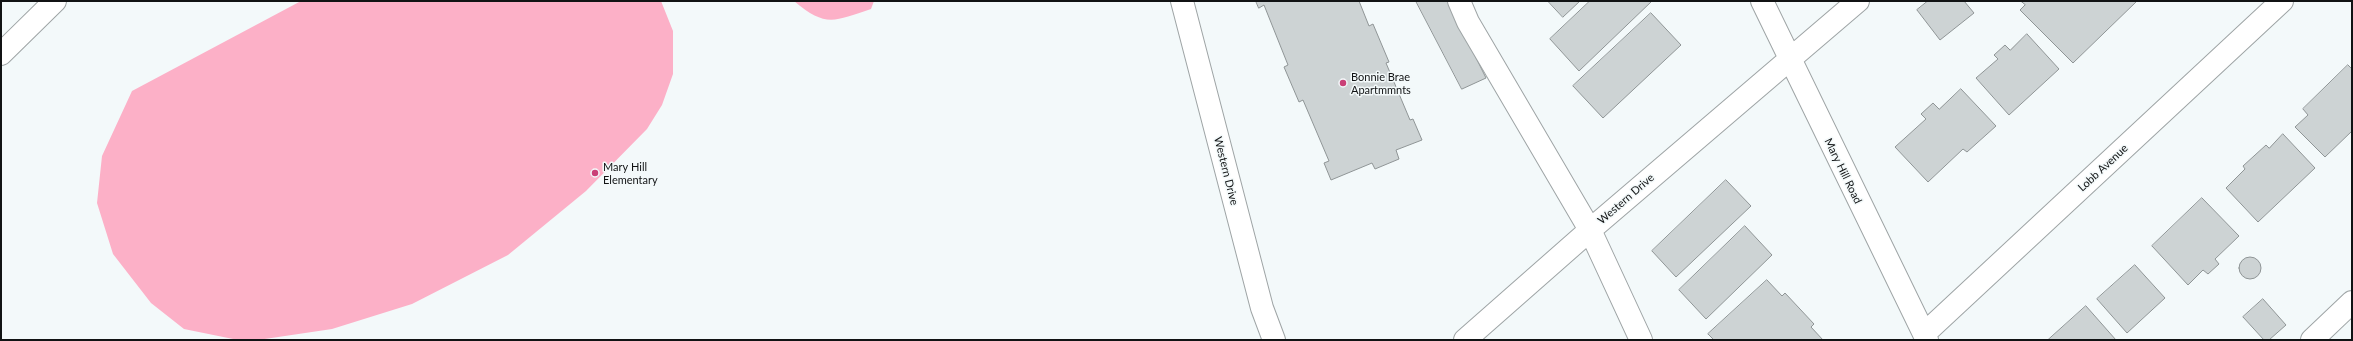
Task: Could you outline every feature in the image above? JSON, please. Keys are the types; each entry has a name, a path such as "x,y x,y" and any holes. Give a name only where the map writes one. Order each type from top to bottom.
{"street":[{"path":"1,54 55,1"},
{"name":"Western Drive","path":"1182,1 1262,308 1274,340"},
{"path":"1459,1 1468,22 1590,230 1641,340"},
{"name":"Mary Hill Road","path":"1762,1 1790,62 1926,337"},
{"name":"Western Drive","path":"1465,340 1590,230 1790,62 1858,1"},
{"name":"Lobb Avenue","path":"1926,337 2282,1"},
{"path":"2312,340 2352,302"}],"shaded area":[{"path":"301,1 661,1 673,31 673,74 662,105 647,129 586,191 508,255 412,304 332,329 258,340 238,340 184,329 151,303 113,254 97,203 102,156 132,91"},
{"path":"794,1 874,1 871,9 848,17 831,20 823,19 814,15"}],"building":[{"name":"Bonnie Brae Apartmmnts","path":"1256,1 1359,1 1369,26 1373,24 1389,62 1386,63 1410,120 1413,119 1422,140 1396,150 1399,159 1375,169 1372,163 1331,180 1324,163 1329,161 1303,100 1299,102 1284,67 1288,65 1264,5 1259,8"},
{"path":"1416,1 1448,1 1486,78 1462,89"},
{"path":"1548,1 1580,1 1563,17"},
{"path":"1590,1 1652,1 1579,71 1550,39"},
{"path":"1928,1 1964,1 1974,13 1940,40 1917,10"},
{"path":"2021,1 2137,1 2073,63 2020,10 2025,5"},
{"path":"1651,13 1681,45 1603,118 1573,86"},
{"path":"2027,34 2059,69 2009,115 1976,78 1998,59 1994,55 2005,45 2010,50"},
{"path":"2348,65 2352,69 2352,131 2325,157 2295,127 2308,115 2303,109"},
{"path":"1961,89 1996,126 1967,152 1963,149 1928,182 1895,147 1926,119 1921,114 1933,103 1939,109"},
{"path":"2283,134 2315,168 2258,222 2226,188 2245,169 2243,166 2266,145 2269,148"},
{"path":"1726,180 1751,206 1676,277 1652,251"},
{"path":"2202,198 2239,236 2215,259 2219,264 2208,274 2203,270 2188,285 2152,246"},
{"path":"1745,226 1772,255 1706,319 1679,290"},
{"path":"2250,257 2258,260 2261,268 2258,276 2250,279 2242,276 2239,268 2242,260"},
{"path":"2135,265 2165,298 2127,333 2097,299"},
{"path":"1767,280 1782,296 1785,293 1814,324 1811,327 1823,340 1714,340 1708,334"},
{"path":"2263,299 2286,325 2269,340 2264,340 2243,317"},
{"path":"2086,306 2116,340 2048,340"}],"place":[{"name":"Bonnie Brae Apartmmnts","path":"1343,83"},
{"name":"Mary Hill Elementary","path":"595,173"}]}
